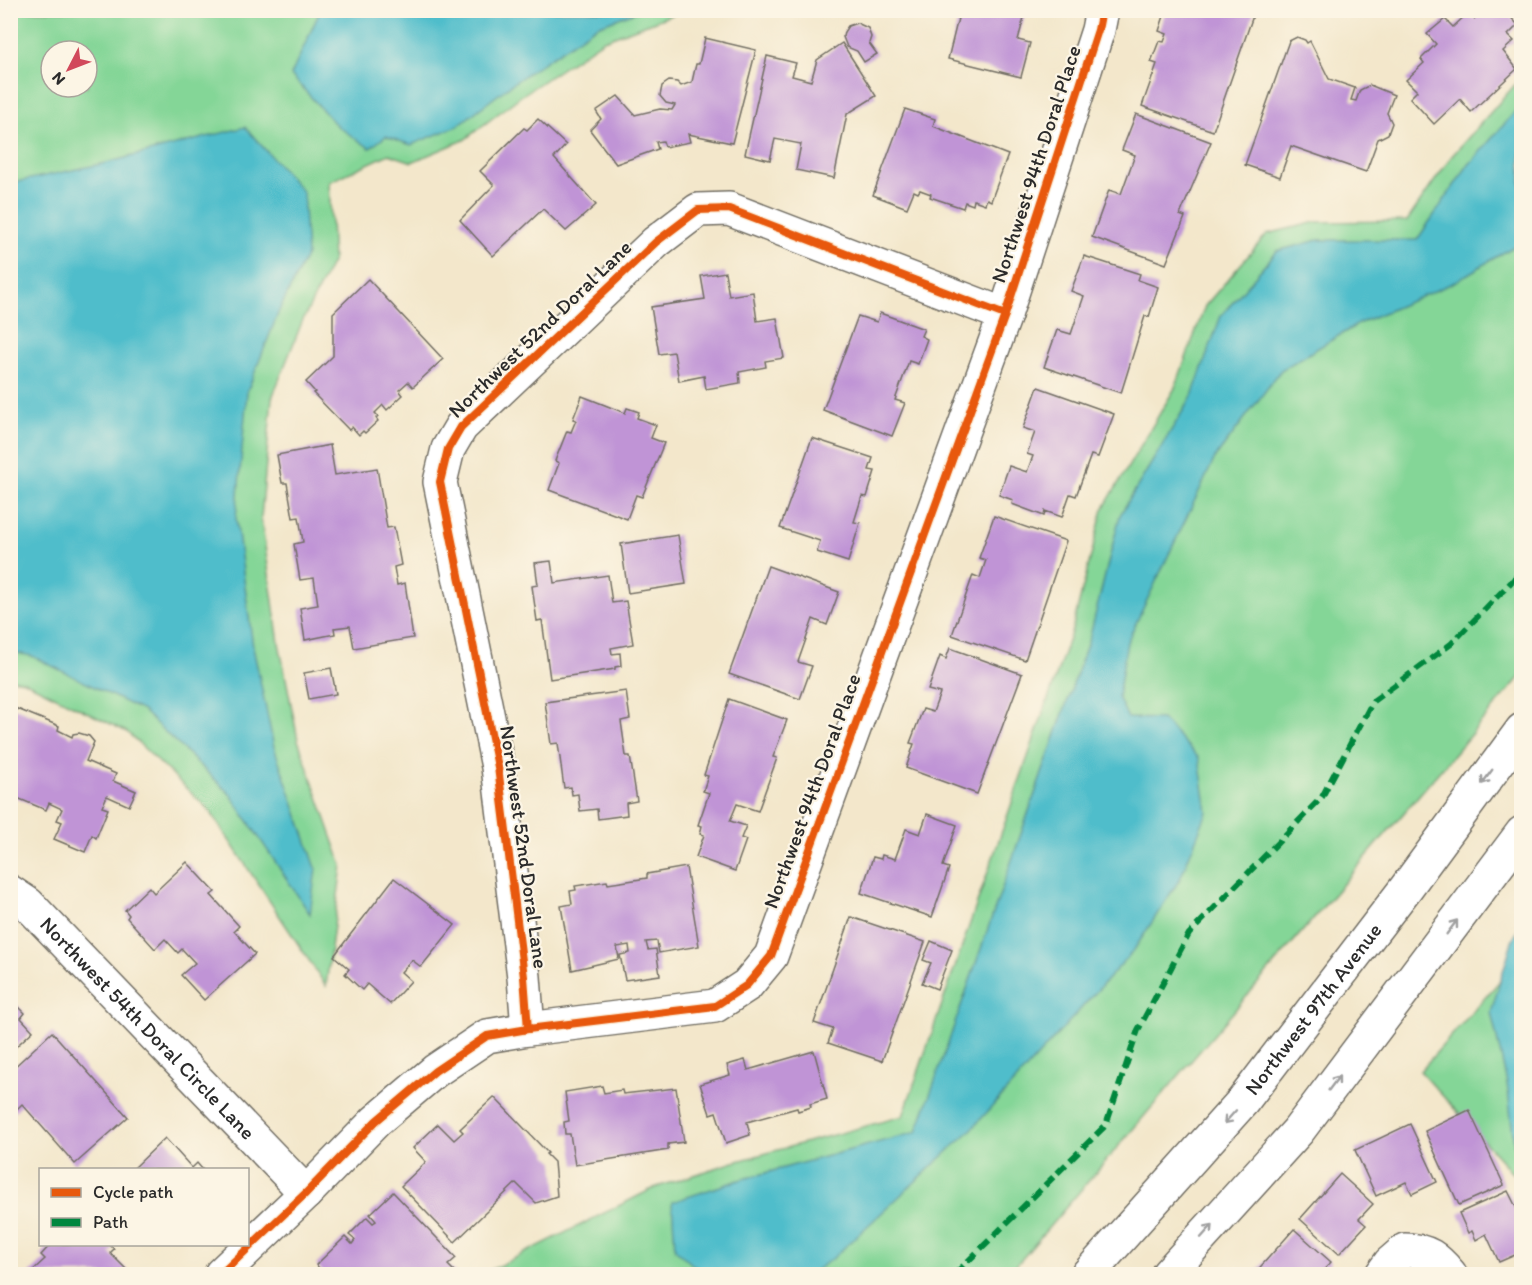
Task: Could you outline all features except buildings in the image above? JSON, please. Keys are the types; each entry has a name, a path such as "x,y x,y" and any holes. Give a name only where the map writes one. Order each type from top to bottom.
{"street":[{"name":"Northwest 94th Doral Place","path":"221,1275 376,1121 435,1071 487,1036 715,1006 747,985 771,956 1005,315 1098,30 1102,10"},
{"name":"Northwest 52nd Doral Lane","path":"528,1029 524,977 498,767 440,482 448,448 460,427 656,242 698,210 729,209 1005,315"},
{"name":"Northwest 97th Avenue","path":"1088,1275 1243,1101 1406,888 1521,730"},
{"path":"1168,1275 1298,1131 1521,832"},
{"name":"Northwest 54th Doral Circle Lane","path":"10,892 28,904 306,1193"},
{"path":"1382,1275 1390,1263 1405,1250 1419,1250 1437,1259 1450,1275"}],"green space":[{"path":"10,11 682,11 604,40 521,96 464,140 412,162 389,154 329,182 333,260 302,322 272,398 261,518 279,643 298,740 342,865 326,986 209,810 127,732 24,681 11,679"},
{"path":"1521,78 1521,676 1009,1274 483,1274 654,1188 734,1162 903,1116 1072,630 1103,509 1175,388 1205,306 1267,234 1316,222 1407,221 1451,157"},
{"path":"1521,957 1521,1182 1420,1071"}],"water":[{"path":"320,10 638,11 597,26 512,84 457,126 411,145 386,136 370,148 337,126 291,75"},
{"path":"1521,105 1521,242 1453,283 1360,323 1281,370 1215,458 1127,642 1118,697 1128,718 1162,719 1199,758 1207,812 1180,879 1134,950 971,1130 833,1258 811,1274 703,1274 675,1249 672,1202 739,1180 917,1132 1090,636 1120,515 1192,396 1221,316 1277,251 1318,240 1417,240 1466,168"},
{"path":"245,127 303,192 307,254 279,311 247,392 236,518 253,647 274,747 316,868 310,914 230,794 143,711 32,656 11,652 11,183 106,163"},
{"path":"1521,925 1521,1163 1514,1144 1507,1083 1491,1012 1512,941"}],"marked path":[{"path":"955,1274 1106,1125 1138,1030 1189,934 1322,797 1373,701 1451,644 1522,571"}],"cycle path":[{"path":"221,1274 306,1193 376,1121 435,1071 487,1036 715,1006 747,985 771,956 1005,315 1098,30 1102,10"},
{"path":"528,1029 524,977 498,767 440,482 448,449 461,427 656,242 698,210 729,209 1005,315"}]}
